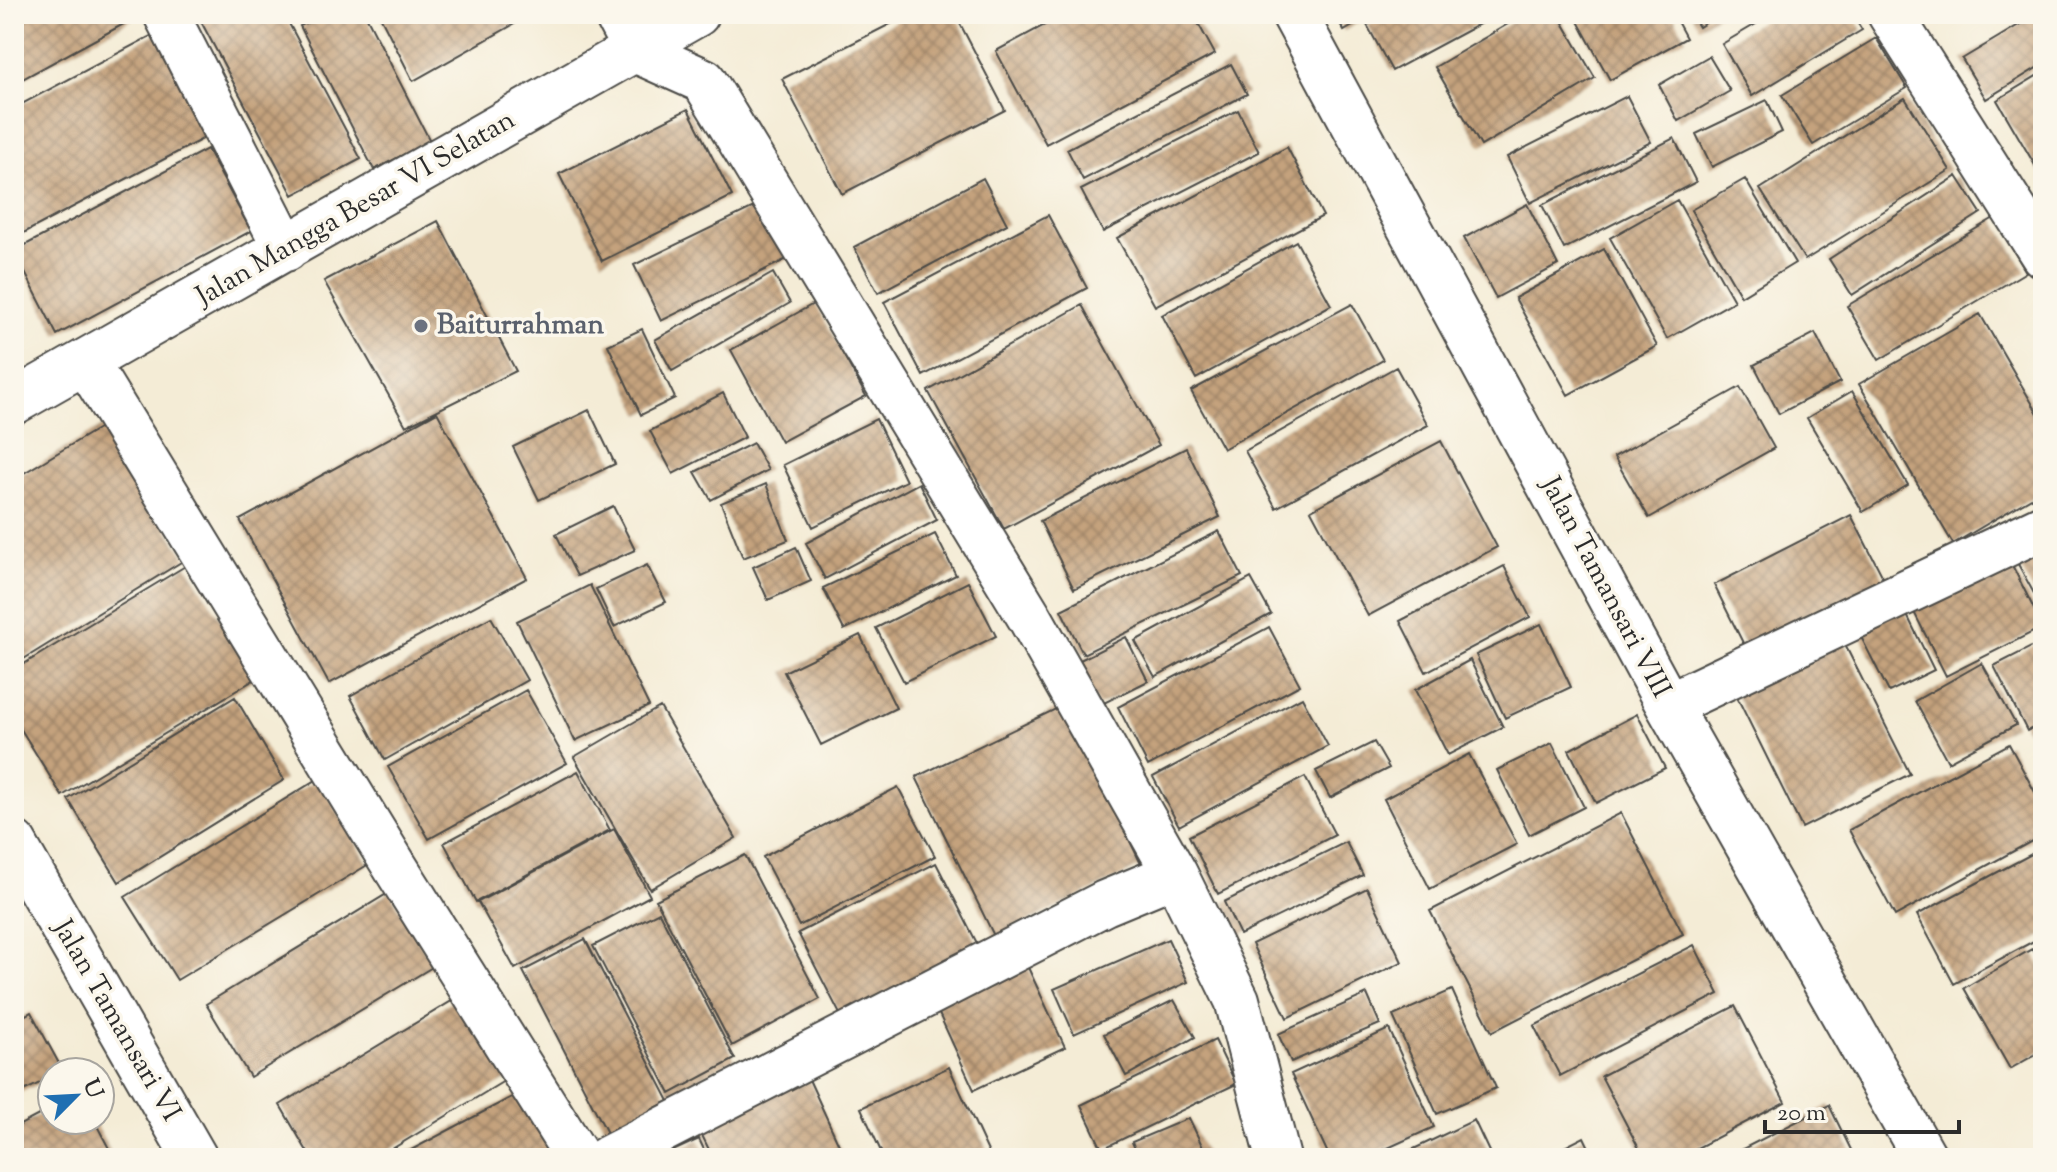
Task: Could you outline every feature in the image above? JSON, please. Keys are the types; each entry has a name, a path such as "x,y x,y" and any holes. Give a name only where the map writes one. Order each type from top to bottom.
{"street":[{"path":"166,14 286,249"},
{"name":"Jalan Mangga Besar VI Selatan","path":"14,402 286,249 626,32 697,14"},
{"name":"Jalan Tamansari VIII","path":"1294,14 1668,705 1925,1158"},
{"path":"1890,14 2043,255"},
{"path":"626,32 704,81 1029,616 1175,874 1237,1000 1278,1158"},
{"path":"86,362 397,870 578,1158"},
{"path":"1668,705 2043,527"},
{"name":"Jalan Tamansari VI","path":"14,843 195,1158"},
{"path":"608,1158 1105,903 1175,874"}],"building":[{"path":"14,14 142,14 19,81 14,72"},
{"path":"197,14 284,14 361,159 293,195"},
{"path":"324,14 365,14 430,141 374,170 300,26"},
{"path":"379,14 532,14 413,81"},
{"path":"910,14 955,14 1005,110 842,194 782,79"},
{"path":"1065,14 1193,14 1215,54 1046,144 996,51"},
{"path":"1335,14 1373,14 1344,31"},
{"path":"1388,14 1481,14 1485,21 1392,71 1367,25"},
{"path":"1525,14 1558,14 1595,78 1481,146 1435,67"},
{"path":"1574,14 1673,14 1686,38 1610,80"},
{"path":"1691,14 1720,14 1699,27"},
{"path":"1773,14 1852,14 1862,30 1752,96 1722,44"},
{"path":"2037,14 2043,23 2043,64 1986,99 1962,59"},
{"path":"160,31 214,133 14,238 14,108"},
{"path":"1876,38 1907,88 1813,145 1782,95"},
{"path":"1709,56 1730,91 1678,121 1659,85"},
{"path":"1231,64 1247,94 1083,180 1067,149"},
{"path":"2043,72 2043,179 1997,100"},
{"path":"1627,96 1651,142 1530,203 1507,157"},
{"path":"1905,98 1950,170 1805,260 1760,189"},
{"path":"1767,100 1782,132 1712,167 1696,134"},
{"path":"688,109 732,196 602,261 559,174"},
{"path":"1238,110 1259,152 1103,232 1081,190"},
{"path":"1674,138 1696,182 1564,249 1542,205"},
{"path":"1287,147 1323,216 1155,306 1117,238"},
{"path":"207,149 251,231 57,335 14,251"},
{"path":"1957,176 1981,213 1852,295 1829,259"},
{"path":"983,178 1007,224 878,293 854,247"},
{"path":"1745,179 1795,263 1741,296 1691,210"},
{"path":"1677,200 1734,301 1667,339 1610,238"},
{"path":"760,204 787,259 661,321 634,265"},
{"path":"1527,204 1558,265 1496,298 1464,238"},
{"path":"1048,215 1087,288 923,376 884,302"},
{"path":"1994,218 2026,272 1879,360 1847,306"},
{"name":"Baiturrahman","path":"438,221 516,371 406,426 324,281"},
{"path":"1296,241 1331,305 1196,379 1162,315"},
{"path":"1604,249 1657,346 1568,395 1515,298"},
{"path":"773,273 790,303 672,371 655,340"},
{"path":"815,303 866,396 781,442 731,350"},
{"path":"1352,304 1383,360 1223,449 1191,391"},
{"path":"1082,305 1159,445 1004,529 928,391"},
{"path":"1980,314 2043,422 2043,491 1953,544 1859,384"},
{"path":"642,329 675,398 641,415 608,345"},
{"path":"1815,333 1840,382 1779,414 1754,365"},
{"path":"1396,367 1428,425 1276,508 1245,451"},
{"path":"1740,387 1774,448 1649,518 1614,457"},
{"path":"1852,391 1908,485 1863,512 1807,418"},
{"path":"723,393 745,437 673,474 650,431"},
{"path":"589,410 615,464 539,500 513,447"},
{"path":"437,412 527,578 329,684 240,520"},
{"path":"876,419 906,481 813,527 783,465"},
{"path":"104,425 186,559 14,665 14,479"},
{"path":"1441,441 1497,547 1368,616 1311,510"},
{"path":"753,443 768,470 711,500 695,472"},
{"path":"1186,448 1220,517 1074,589 1040,521"},
{"path":"919,483 937,520 825,579 806,543"},
{"path":"766,484 788,540 743,558 721,503"},
{"path":"613,506 635,550 577,576 556,534"},
{"path":"1851,515 1886,583 1748,653 1714,585"},
{"path":"1219,531 1242,576 1083,654 1061,610"},
{"path":"935,534 956,575 844,630 823,588"},
{"path":"2043,538 2043,610 2013,555"},
{"path":"796,547 811,581 768,600 753,567"},
{"path":"2006,553 2043,627 1946,676 1909,602"},
{"path":"187,565 257,678 62,796 14,718 14,670"},
{"path":"647,565 666,602 614,627 596,589"},
{"path":"1504,566 1530,617 1426,672 1400,621"},
{"path":"1251,578 1271,614 1155,677 1135,641"},
{"path":"968,582 996,636 904,682 876,628"},
{"path":"590,585 649,706 575,741 517,621"},
{"path":"1904,609 1934,670 1889,692 1858,631"},
{"path":"491,617 527,680 385,760 350,696"},
{"path":"1541,624 1571,687 1505,718 1476,655"},
{"path":"1269,627 1300,685 1148,766 1118,707"},
{"path":"1839,633 1910,774 1802,828 1732,687"},
{"path":"860,635 896,708 821,745 784,672"},
{"path":"1126,637 1148,681 1098,706 1076,662"},
{"path":"2043,641 2043,723 2027,731 1994,666"},
{"path":"1470,660 1503,727 1448,755 1415,690"},
{"path":"1982,663 2016,725 1948,762 1915,701"},
{"path":"526,690 567,763 429,839 388,767"},
{"path":"235,697 284,780 119,882 68,799"},
{"path":"1302,697 1328,746 1179,826 1153,777"},
{"path":"1064,705 1142,866 995,938 916,777"},
{"path":"660,707 736,838 650,889 574,757"},
{"path":"1637,714 1665,768 1596,803 1569,750"},
{"path":"1374,742 1389,768 1330,798 1316,771"},
{"path":"1552,743 1584,807 1529,835 1497,770"},
{"path":"2009,744 2043,807 2043,835 1895,916 1849,830"},
{"path":"1469,754 1517,844 1430,889 1384,799"},
{"path":"578,771 610,830 476,902 444,843"},
{"path":"1305,777 1335,835 1218,894 1189,836"},
{"path":"318,779 369,864 177,980 125,897"},
{"path":"898,787 935,856 799,926 763,857"},
{"path":"1621,813 1683,934 1492,1032 1430,911"},
{"path":"614,829 650,896 515,969 478,902"},
{"path":"1346,842 1363,875 1240,935 1224,902"},
{"path":"2043,848 2043,936 1954,984 1917,915"},
{"path":"745,855 820,999 732,1046 656,900"},
{"path":"936,863 980,949 843,1020 798,933"},
{"path":"1367,888 1402,962 1287,1018 1252,944"},
{"path":"390,892 434,966 250,1077 206,1004"},
{"path":"659,912 735,1059 670,1094 593,946"},
{"path":"585,939 669,1101 607,1133 523,971"},
{"path":"1168,939 1188,982 1074,1034 1054,989"},
{"path":"1694,945 1719,994 1560,1076 1534,1026"},
{"path":"2032,949 2043,970 2043,1050 2010,1069 1964,988"},
{"path":"1025,961 1065,1047 974,1090 934,1003"},
{"path":"1452,990 1496,1088 1437,1114 1393,1016"},
{"path":"1367,994 1380,1024 1291,1062 1278,1034"},
{"path":"460,996 509,1078 377,1158 311,1158 280,1105"},
{"path":"1174,1000 1195,1037 1126,1076 1104,1034"},
{"path":"1735,1006 1785,1102 1678,1158 1644,1158 1601,1076"},
{"path":"31,1012 55,1056 36,1056 36,1085 14,1096 14,1021"},
{"path":"1389,1029 1434,1127 1366,1158 1330,1158 1291,1074"},
{"path":"1215,1040 1236,1084 1102,1149 1081,1105"},
{"path":"949,1067 991,1158 884,1158 861,1108"},
{"path":"807,1075 845,1158 713,1158 698,1127"},
{"path":"527,1089 560,1152 548,1158 396,1158"},
{"path":"1829,1105 1855,1158 1725,1158"},
{"path":"36,1116 36,1136 102,1136 114,1158 14,1158 14,1128"},
{"path":"1189,1118 1207,1156 1139,1158 1132,1142"},
{"path":"1474,1120 1492,1158 1395,1158"},
{"path":"1584,1137 1594,1158 1543,1158"},
{"path":"699,1139 708,1158 658,1158"}],"place":[{"name":"Baiturrahman","path":"421,326"}]}
